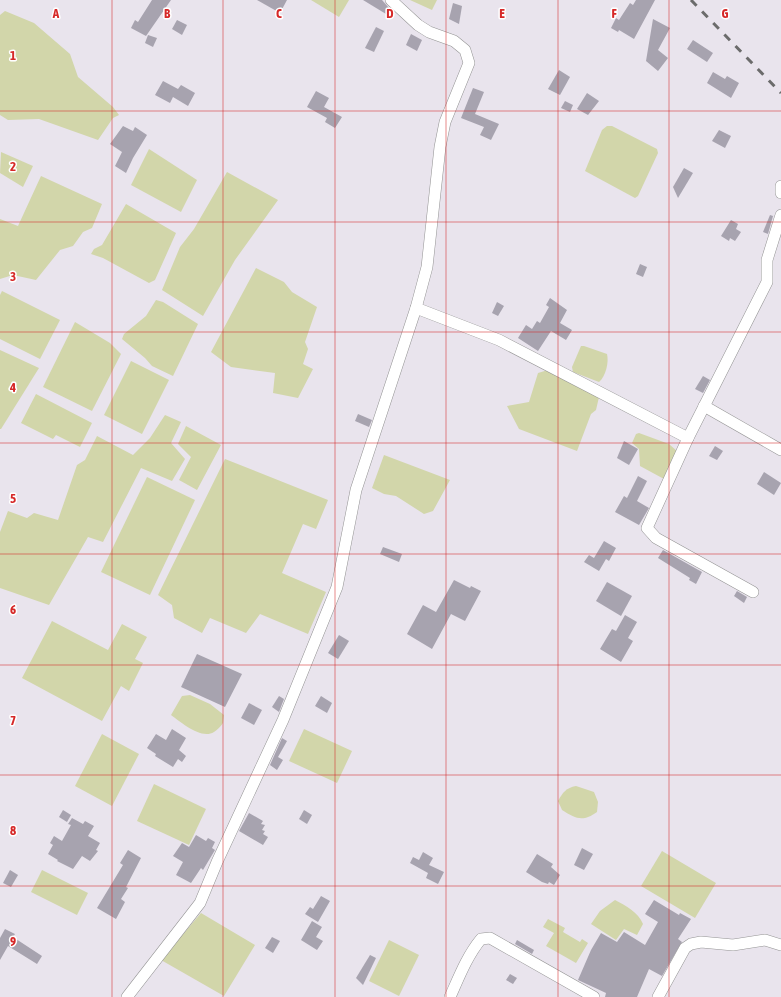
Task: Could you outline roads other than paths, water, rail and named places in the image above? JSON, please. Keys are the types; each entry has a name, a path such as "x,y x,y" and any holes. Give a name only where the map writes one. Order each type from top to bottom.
{"street":[{"path":"127,997 200,903 217,862 283,720 337,587 356,490 416,308 427,267 440,147 445,122 469,63 465,50 454,41 429,32 418,26 391,0"},
{"path":"781,186 781,193"},
{"path":"753,592 656,538 647,528 688,438 767,282 767,260 781,215"},
{"path":"416,308 499,340 688,438"},
{"path":"704,406 781,450"},
{"path":"450,997 476,946 481,939 490,938 594,997"},
{"path":"658,997 685,948 691,944 701,942 732,945 765,940 781,945"}],"railway":[{"path":"691,0 781,93"}]}
